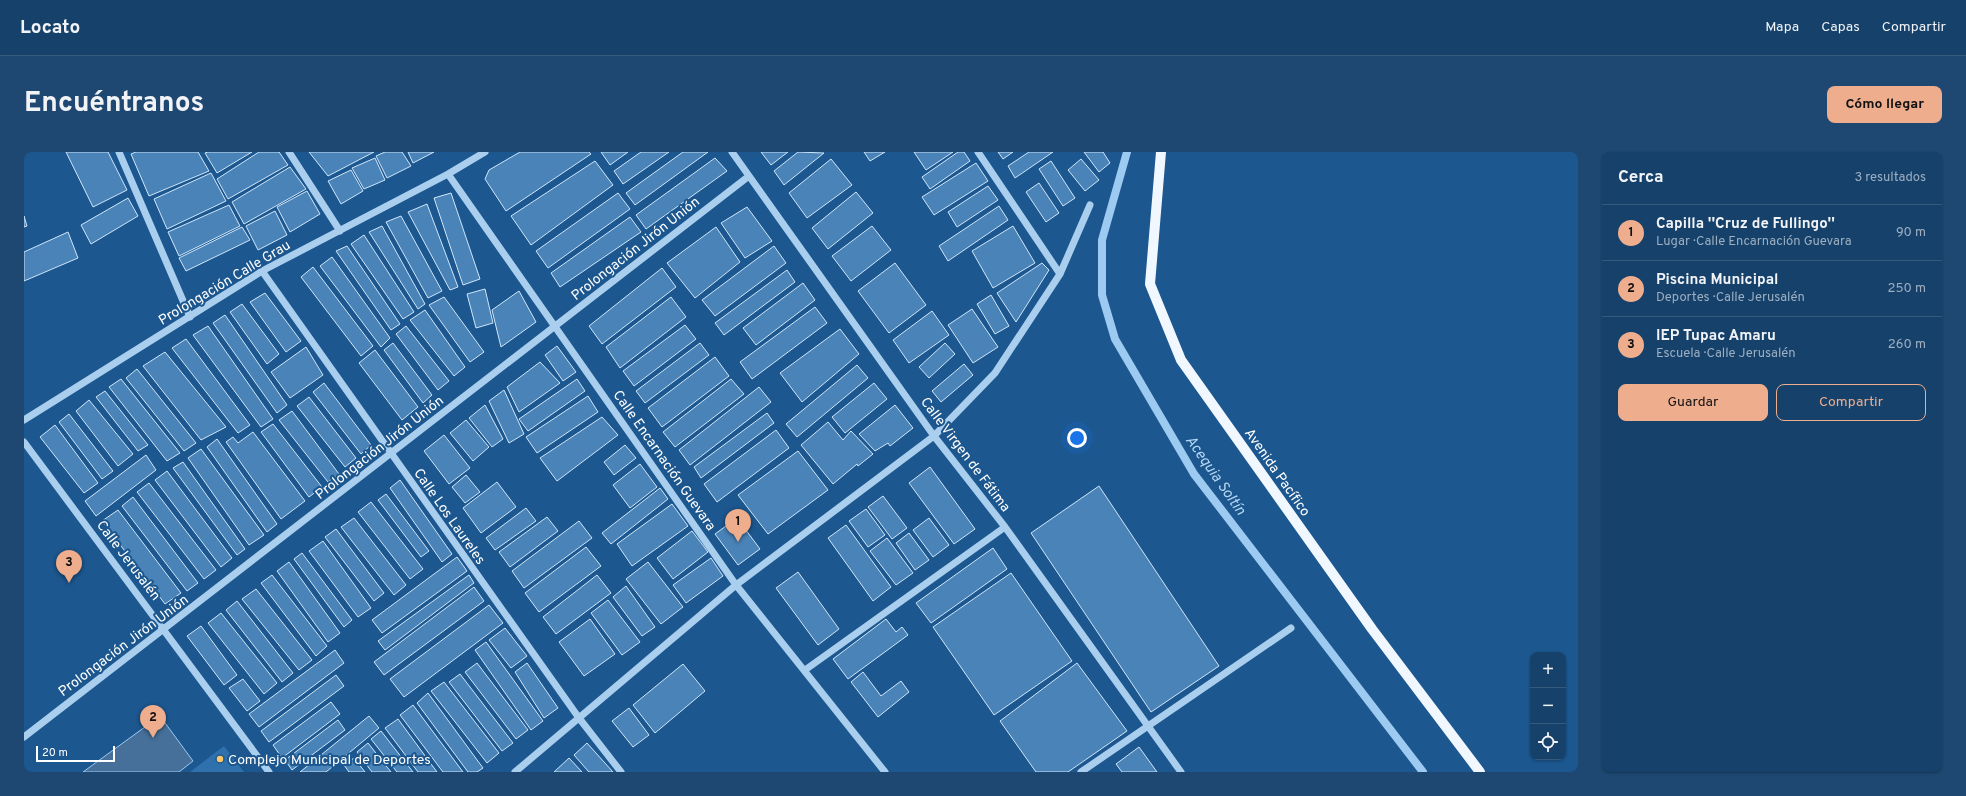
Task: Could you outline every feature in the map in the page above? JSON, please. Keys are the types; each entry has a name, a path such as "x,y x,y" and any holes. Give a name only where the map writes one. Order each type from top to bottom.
{"main road":[{"name":"Avenida Pacífico","path":"1161,152 1150,284 1181,360 1372,629 1480,772"}],"street":[{"path":"119,152 190,317"},
{"path":"290,152 340,231"},
{"name":"Calle Virgen de Fátima","path":"732,152 934,436 1005,527 1181,772"},
{"path":"978,152 1060,274"},
{"name":"Prolongación Calle Grau","path":"24,420 262,271 448,174 481,153"},
{"name":"Calle Encarnación Guevara","path":"448,174 736,585 885,772"},
{"name":"Prolongación Jirón Unión","path":"24,737 749,176"},
{"path":"515,772 736,585 934,436 995,373 1060,274 1090,205"},
{"name":"Calle Los Laureles","path":"262,271 579,718 621,772"},
{"name":"Calle Jerusalén","path":"24,442 269,772"},
{"path":"804,670 1005,527"},
{"path":"1082,772 1291,628"}],"shaded area":[{"path":"160,716 193,761 179,772 83,772"},
{"name":"Complejo Municipal de Deportes","path":"224,746 244,772 190,772"}],"building":[{"path":"66,152 108,152 127,190 93,207"},
{"path":"136,152 198,152 209,171 149,196 131,154"},
{"path":"252,152 217,173 205,153"},
{"path":"259,152 279,152 288,165 228,199 217,179"},
{"path":"309,152 374,152 328,176"},
{"path":"385,152 402,152 411,166 387,178 376,156"},
{"path":"408,152 434,152 413,163"},
{"path":"520,152 589,152 591,154 506,211 485,179 489,170"},
{"path":"601,152 628,152 610,165"},
{"path":"641,152 669,152 623,184 614,171"},
{"path":"683,152 708,152 635,205 626,193"},
{"path":"761,152 788,152 771,165"},
{"path":"798,152 824,153 784,185 774,171"},
{"path":"864,152 885,152 870,161"},
{"path":"914,152 953,152 926,170"},
{"path":"958,152 964,152 970,161 930,189 922,177"},
{"path":"998,152 1013,152 1003,159"},
{"path":"1029,152 1053,152 1015,178 1008,166"},
{"path":"1084,152 1103,152 1110,163 1099,172"},
{"path":"375,158 385,180 364,189 352,168"},
{"path":"715,158 727,171 646,229 636,215"},
{"path":"831,159 852,185 807,218 789,193"},
{"path":"1081,159 1099,180 1085,191 1068,170"},
{"path":"595,161 613,185 531,245 511,216"},
{"path":"1051,161 1075,198 1063,206 1039,169"},
{"path":"976,163 988,181 934,215 922,197"},
{"path":"290,167 306,189 244,224 232,202"},
{"path":"351,170 363,191 341,204 328,181"},
{"path":"211,173 226,201 167,229 154,199"},
{"path":"1039,183 1059,213 1046,222 1026,192"},
{"path":"988,186 998,200 957,227 948,212"},
{"path":"307,191 320,214 290,232 277,207"},
{"path":"856,192 873,213 828,249 812,228"},
{"path":"451,193 480,279 463,285 434,198"},
{"path":"618,193 630,209 548,268 536,251"},
{"path":"128,198 138,216 91,244 81,225"},
{"path":"427,204 458,287 450,290 408,212"},
{"path":"229,205 240,226 179,256 168,232"},
{"path":"999,206 1008,220 948,261 939,246"},
{"path":"747,207 772,241 745,258 721,223"},
{"path":"275,211 287,235 258,250 246,226"},
{"path":"24,216 27,226 24,227"},
{"path":"401,216 442,291 428,298 386,222"},
{"path":"630,217 641,232 560,287 551,273"},
{"path":"382,226 425,304 418,309 369,232"},
{"path":"872,226 891,250 851,281 832,256"},
{"path":"1013,226 1035,263 993,288 972,251"},
{"path":"242,227 250,240 186,271 179,258"},
{"path":"716,227 740,262 695,298 667,263"},
{"path":"68,232 78,258 24,281 24,252"},
{"path":"364,235 414,312 403,319 351,244"},
{"path":"347,246 400,324 391,330 336,251"},
{"path":"774,246 786,263 715,316 702,300"},
{"path":"332,257 390,338 381,347 320,266"},
{"path":"895,263 926,305 889,333 858,291"},
{"path":"1042,263 1049,270 1016,322 997,293"},
{"path":"313,267 373,346 361,356 301,277"},
{"path":"662,268 676,287 602,344 589,326"},
{"path":"787,270 795,282 724,335 715,323"},
{"path":"803,283 815,300 756,345 743,328"},
{"path":"485,289 493,323 476,328 467,294"},
{"path":"519,291 536,322 501,347 492,310"},
{"path":"265,293 301,341 286,352 250,302"},
{"path":"991,295 1009,326 995,334 977,304"},
{"path":"444,297 484,352 470,362 429,305"},
{"path":"671,297 686,317 620,368 606,347"},
{"path":"242,304 279,354 267,364 230,312"},
{"path":"815,307 827,323 752,379 740,362"},
{"path":"972,309 998,347 973,363 948,325"},
{"path":"425,310 465,367 454,376 410,320"},
{"path":"932,311 949,335 909,363 893,340"},
{"path":"225,315 287,405 277,413 213,323"},
{"path":"685,325 696,339 634,386 623,371"},
{"path":"208,326 273,419 261,427 193,335"},
{"path":"406,326 449,381 438,390 396,334"},
{"path":"840,329 859,354 802,402 780,373"},
{"path":"186,339 250,425 238,433 172,348"},
{"path":"393,343 432,395 423,403 384,350"},
{"path":"700,343 709,355 645,403 636,391"},
{"path":"945,343 955,354 929,378 919,367"},
{"path":"557,346 576,372 563,381 545,355"},
{"path":"306,347 323,375 290,398 271,372"},
{"path":"375,350 418,407 402,420 359,363"},
{"path":"165,352 226,427 201,440 143,366"},
{"path":"715,357 729,376 662,427 648,408"},
{"path":"540,362 560,383 519,412 507,387"},
{"path":"964,364 973,375 941,402 932,391"},
{"path":"857,365 868,378 797,437 786,424"},
{"path":"137,369 196,443 184,451 126,378"},
{"path":"121,379 180,453 167,461 109,387"},
{"path":"577,379 585,391 528,431 519,419"},
{"path":"731,379 744,394 675,447 663,432"},
{"path":"324,383 371,445 361,454 313,392"},
{"path":"874,383 887,399 845,433 832,417"},
{"path":"759,387 771,402 690,465 679,450"},
{"path":"504,390 524,434 509,443 489,401"},
{"path":"105,391 148,445 138,451 96,397"},
{"path":"588,396 598,412 537,453 526,437"},
{"path":"309,397 356,458 345,467 297,406"},
{"path":"89,400 133,454 118,466 76,411"},
{"path":"485,405 503,439 492,447 469,418"},
{"path":"895,405 913,428 890,446 888,443 875,451 859,434"},
{"path":"292,411 339,474 328,482 279,420"},
{"path":"767,413 774,423 701,478 694,467"},
{"path":"69,414 113,471 102,479 59,422"},
{"path":"602,417 618,435 557,481 540,458"},
{"path":"466,420 489,447 473,461 450,433"},
{"path":"828,422 843,440 851,431 873,454 858,466 857,464 833,484 801,445"},
{"path":"273,424 322,487 309,497 261,432"},
{"path":"55,425 98,483 84,493 40,437"},
{"path":"776,430 789,448 717,502 704,484"},
{"path":"253,432 305,501 281,519 226,442 233,437 238,443"},
{"path":"444,435 470,468 449,484 424,451"},
{"path":"217,439 277,524 267,532 207,447"},
{"path":"625,445 636,458 614,475 604,462"},
{"path":"201,449 264,535 249,545 188,458"},
{"path":"798,451 828,490 768,534 738,495"},
{"path":"146,455 156,470 96,516 85,501"},
{"path":"183,462 245,549 237,555 173,468"},
{"path":"640,464 657,487 630,508 613,485"},
{"path":"930,467 975,529 954,544 909,483"},
{"path":"167,471 232,558 221,567 155,480"},
{"path":"466,475 480,492 465,503 452,487"},
{"path":"400,480 452,554 442,562 390,488"},
{"path":"497,482 516,507 481,533 463,508"},
{"path":"149,483 216,570 204,579 137,492"},
{"path":"1099,486 1219,666 1151,712 1031,533"},
{"path":"660,488 668,499 611,544 602,533"},
{"path":"386,494 429,551 421,557 378,500"},
{"path":"883,496 907,528 892,539 868,507"},
{"path":"133,497 198,583 187,591 122,506"},
{"path":"371,502 423,569 410,579 358,512"},
{"path":"672,504 688,526 632,566 617,544"},
{"path":"526,508 536,521 495,550 486,538"},
{"path":"866,509 885,535 868,547 849,521"},
{"path":"118,510 181,593 165,604 102,521"},
{"path":"547,517 558,531 510,567 499,552"},
{"path":"354,518 406,585 394,595 341,527"},
{"path":"737,518 760,549 738,565 715,534"},
{"path":"929,518 949,545 933,557 913,530"},
{"path":"579,521 592,538 524,588 512,571"},
{"path":"846,525 891,587 873,601 828,538"},
{"path":"336,529 384,593 374,601 325,537"},
{"path":"692,531 708,552 673,579 657,558"},
{"path":"909,533 929,560 915,570 896,543"},
{"path":"887,538 913,573 896,585 870,551"},
{"path":"323,541 371,608 358,617 309,551"},
{"path":"586,547 601,566 539,612 525,593"},
{"path":"993,548 1007,569 931,623 916,603"},
{"path":"302,553 352,620 344,627 294,559"},
{"path":"457,557 467,571 382,633 372,620"},
{"path":"711,558 723,576 686,603 673,585"},
{"path":"289,562 340,633 328,642 277,571"},
{"path":"648,562 683,607 661,624 626,579"},
{"path":"798,572 839,629 818,645 776,588"},
{"path":"1011,573 1072,661 994,715 933,627"},
{"path":"272,575 327,646 316,656 261,583"},
{"path":"469,575 474,583 385,650 378,641"},
{"path":"597,575 611,593 556,634 543,617"},
{"path":"626,586 655,627 642,636 613,597"},
{"path":"474,587 484,601 384,675 374,662"},
{"path":"256,589 312,660 299,670 242,599"},
{"path":"608,600 640,642 622,655 591,613"},
{"path":"237,601 293,673 282,682 226,610"},
{"path":"489,605 503,623 404,697 390,679"},
{"path":"221,613 277,683 264,694 208,623"},
{"path":"590,619 615,654 584,676 559,642"},
{"path":"886,619 896,632 902,627 908,635 848,679 833,659"},
{"path":"201,626 237,675 224,685 187,636"},
{"path":"505,628 527,656 511,668 489,640"},
{"path":"486,642 543,721 531,730 475,650"},
{"path":"335,650 344,663 259,727 249,714"},
{"path":"477,663 528,730 516,739 465,672"},
{"path":"527,663 558,708 544,718 515,672"},
{"path":"1077,663 1127,731 1068,772 1036,772 1000,721"},
{"path":"683,664 705,691 655,733 633,705"},
{"path":"863,672 881,696 901,681 909,692 878,717 851,682"},
{"path":"460,674 513,743 502,751 449,682"},
{"path":"336,675 344,686 269,742 261,731"},
{"path":"243,679 260,701 247,711 229,688"},
{"path":"444,682 499,753 487,763 431,691"},
{"path":"428,693 483,768 477,772 468,772 417,703"},
{"path":"331,702 340,714 282,758 273,745"},
{"path":"413,705 463,772 443,772 400,715"},
{"path":"629,708 649,735 633,747 612,721"},
{"path":"369,716 379,728 326,772 300,772"},
{"path":"398,719 437,772 418,772 385,728"},
{"path":"338,720 345,730 292,770 285,760"},
{"path":"381,731 413,772 397,772 371,739"},
{"path":"368,743 391,772 372,772 357,752"},
{"path":"587,743 613,772 589,772 574,755"},
{"path":"1139,747 1157,772 1122,772 1116,764"},
{"path":"354,758 365,772 349,772 344,765"},
{"path":"569,758 582,772 554,772"}],"waterway":[{"name":"Acequia Soltín","path":"1127,152 1102,240 1102,295 1115,339 1194,474 1423,772"}],"place":[{"name":"Capilla ''Cruz de Fullingo''","path":"738,542"},
{"name":"IEP Tupac Amaru","path":"69,583"},
{"name":"Piscina Municipal","path":"153,738"},
{"name":"Complejo Municipal de Deportes","path":"220,759"}]}
